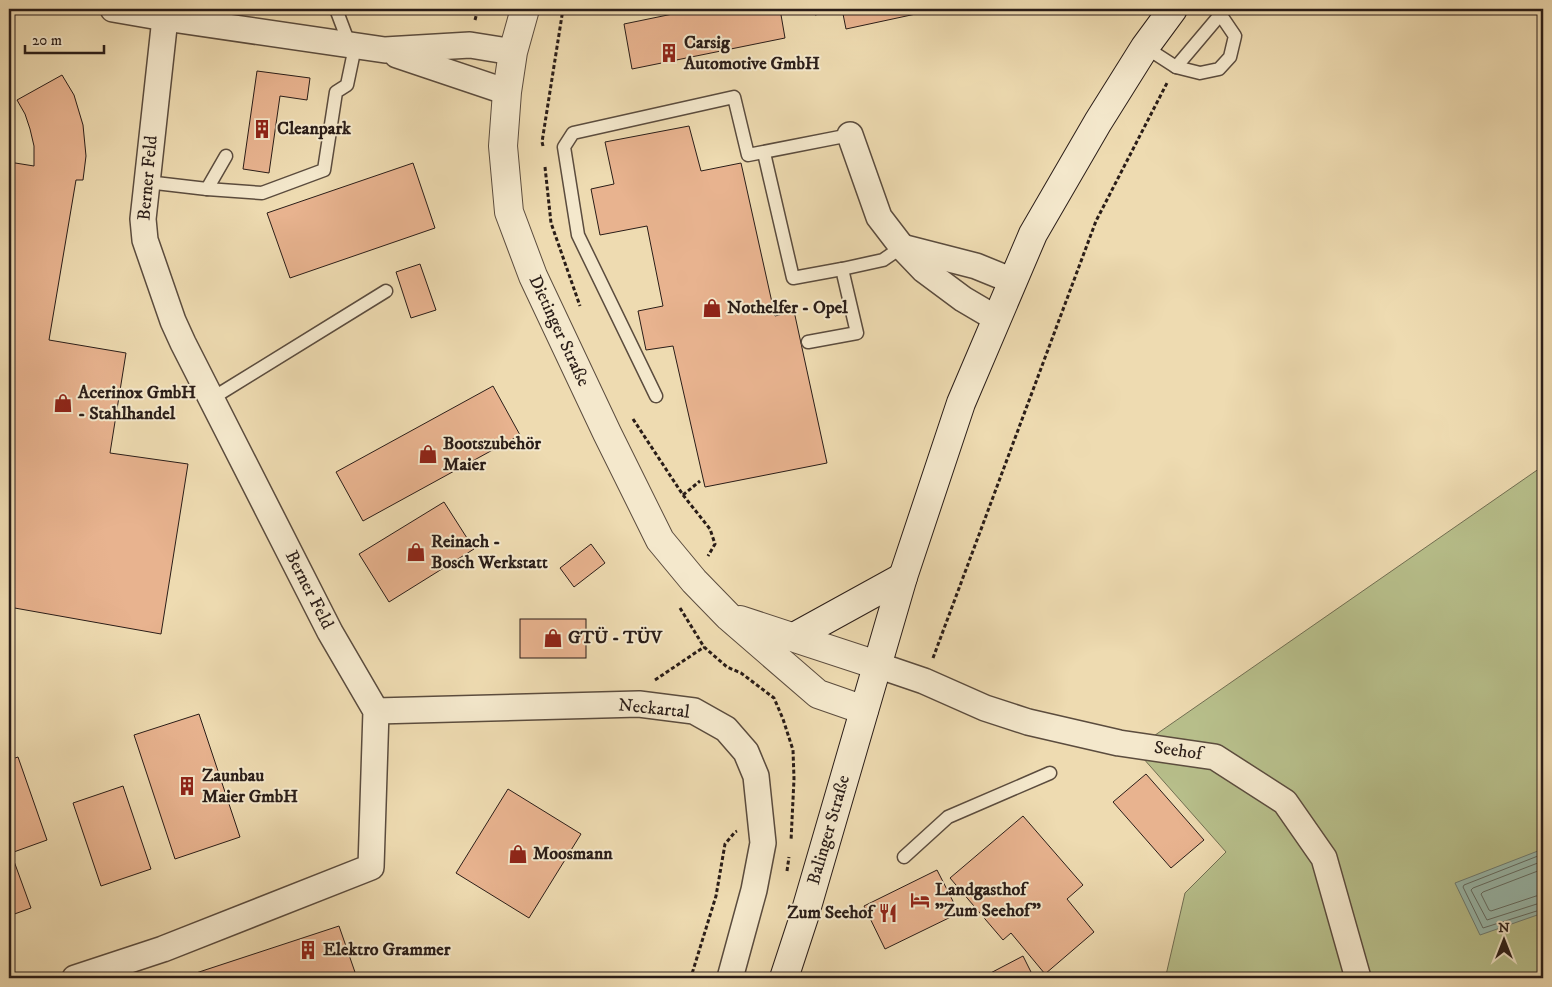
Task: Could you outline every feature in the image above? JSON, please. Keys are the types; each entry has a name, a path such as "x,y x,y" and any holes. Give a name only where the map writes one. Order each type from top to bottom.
{"main road":[{"name":"Dietinger Straße","path":"526,9 513,52 507,92 503,146 509,212 532,276 607,433 660,540 694,581 729,617 818,694 864,710"},
{"name":"Balinger Straße","path":"784,978 804,917 903,577 962,403 1033,234 1098,122 1145,47 1173,9"},
{"path":"794,637 903,577"},
{"name":"Dietinger Straße","path":"729,617 877,664"}],"street":[{"path":"113,9 165,14 385,50 470,45 513,52"},
{"name":"Berner Feld","path":"165,14 143,219 145,240 173,322 330,632 376,711"},
{"path":"385,50 507,92"},
{"path":"850,135 879,217 902,247 924,270 963,300 997,319"},
{"path":"902,247 976,266 1013,281"},
{"name":"Seehof","path":"877,664 924,681 985,708 1028,722 1119,743 1215,757 1285,802 1324,858 1358,978"},
{"name":"Neckartal","path":"376,711 639,704 694,711 726,729 746,752 756,776 762,843 754,890 730,978"},
{"path":"75,978 164,949 371,867 376,711"}],"lane":[{"path":"147,182 262,193 324,170 336,92 347,85 352,46 336,9"},
{"path":"1145,47 1176,67 1200,73 1218,69 1230,57 1235,36 1222,11 1176,67"},
{"path":"656,396 578,235 564,147 573,132 734,97 748,155 850,135"},
{"path":"764,153 792,278 883,260 902,247"},
{"path":"207,189 226,156"},
{"path":"808,342 857,333 842,269"},
{"path":"211,399 386,291"},
{"path":"904,857 948,817 1050,774"}],"path":[{"path":"924,681 1096,221 1176,67"},
{"path":"683,495 700,481"},
{"path":"639,704 648,686 704,646 727,667 741,673 774,698 783,719 792,750 794,779 792,823"},
{"path":"689,978 691,977 716,896 725,844 735,832 761,826"}],"green space":[{"path":"1543,466 1543,978 1169,978 1166,975 1185,893 1226,852 1135,749"}],"water":[{"path":"1543,849 1543,913 1480,935 1455,883"}],"building":[{"name":"Carsig Automotive GmbH","path":"692,9 780,9 785,38 632,69 624,24"},
{"path":"814,9 842,9 815,15"},
{"path":"842,9 939,9 846,29"},
{"name":"Cleanpark","path":"257,71 310,78 307,100 280,96 269,173 243,169"},
{"name":"Acerinox GmbH - Stahlhandel","path":"62,75 74,95 83,125 86,156 83,180 76,180 49,340 126,353 110,453 188,464 161,634 9,607 9,162 34,166 34,146 30,129 25,114 17,100"},
{"name":"Nothelfer - Opel","path":"689,126 701,171 741,163 775,316 794,311 827,463 705,487 673,346 646,350 638,311 663,306 647,226 600,235 591,189 614,184 605,142"},
{"path":"413,163 435,228 290,278 267,213"},
{"path":"420,264 436,310 411,318 396,272"},
{"name":"Bootszubehör Maier","path":"493,386 520,435 363,521 336,472"},
{"name":"Reinach - Bosch Werkstatt","path":"444,502 474,549 389,602 359,554"},
{"path":"591,544 605,563 574,587 560,568"},
{"name":"GTÜ - TÜV","path":"520,619 586,619 586,658 520,658"},
{"name":"Zaunbau Maier GmbH","path":"199,714 240,837 175,859 134,735"},
{"path":"18,757 47,840 11,853 31,908 9,916 9,760"},
{"path":"1146,774 1204,840 1171,868 1113,802"},
{"path":"123,786 151,869 101,886 73,803"},
{"name":"Moosmann","path":"508,789 581,834 529,918 456,873"},
{"path":"1023,816 1083,885 1067,899 1094,932 1045,974 1011,933 1003,940 950,878"},
{"path":"937,870 959,913 885,949 864,906"},
{"name":"Elektro Grammer","path":"339,926 357,978 198,978 196,973"},
{"path":"1023,956 1034,978 981,978"}],"place":[{"name":"Carsig Automotive GmbH","path":"669,53"},
{"name":"Cleanpark","path":"262,129"},
{"name":"Nothelfer - Opel","path":"712,308"},
{"name":"Acerinox GmbH - Stahlhandel","path":"63,403"},
{"name":"Bootszubehör Maier","path":"428,454"},
{"name":"Reinach - Bosch Werkstatt","path":"416,552"},
{"name":"GTÜ - TÜV","path":"553,638"},
{"name":"Zaunbau Maier GmbH","path":"187,786"},
{"name":"Moosmann","path":"518,854"},
{"name":"Landgasthof \"Zum Seehof\"","path":"920,900"},
{"name":"Zum Seehof","path":"888,913"},
{"name":"Elektro Grammer","path":"308,950"}]}
